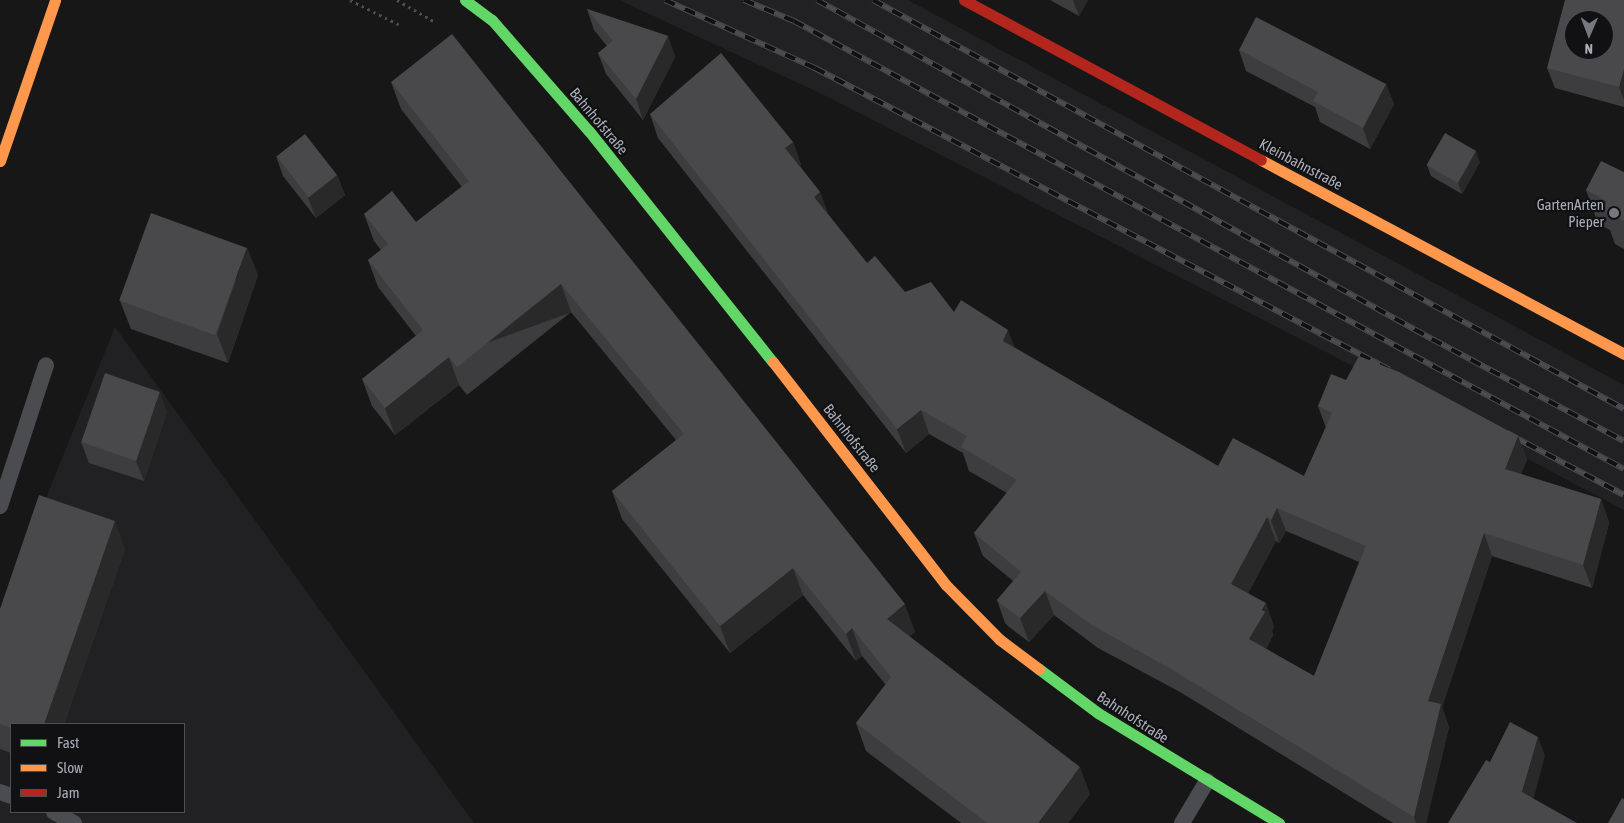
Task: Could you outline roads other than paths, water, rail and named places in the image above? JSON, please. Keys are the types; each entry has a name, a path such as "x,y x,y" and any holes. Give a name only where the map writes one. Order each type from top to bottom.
{"street":[{"path":"0,160 56,0"},
{"name":"Bahnhofstraße","path":"465,0 492,20 589,131 695,261 953,592 1006,645 1098,713 1207,781 1279,823"},
{"name":"Kleinbahnstraße","path":"964,0 1624,354"}],"lane":[{"path":"0,506 46,365"},
{"path":"1182,823 1207,781"},
{"path":"56,813 74,823"}],"railway":[{"path":"665,0 815,68 1390,370"},
{"path":"744,0 794,21 1624,469"},
{"path":"817,0 1432,339 1624,441"},
{"path":"873,0 1624,409"},
{"path":"1507,433 1624,495"}],"place":[{"name":"GartenArten Pieper","path":"1614,213"}]}
